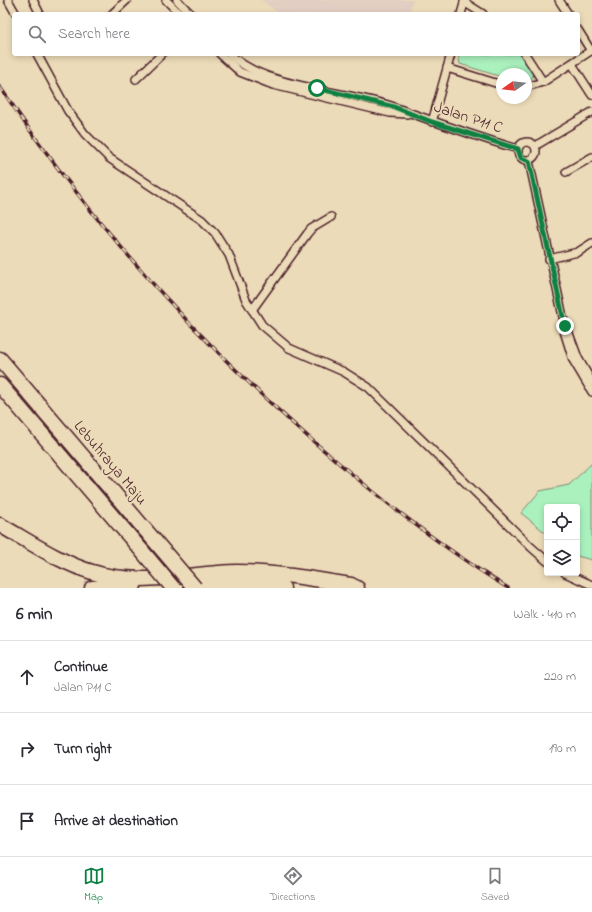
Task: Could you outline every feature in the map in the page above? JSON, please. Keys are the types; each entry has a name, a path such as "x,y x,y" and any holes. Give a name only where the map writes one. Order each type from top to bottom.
{"highway":[{"name":"Lebuhraya Maju","path":"0,359 195,588"},
{"name":"Lebuhraya Maju","path":"0,384 173,588"},
{"path":"0,526 66,562 92,573 124,579 243,573 308,578 357,588"},
{"path":"92,588 250,583 283,588"}],"street":[{"path":"8,0 15,12"},
{"path":"32,0 39,12"},
{"path":"114,12 127,0"},
{"path":"166,0 178,12"},
{"path":"177,0 189,12"},
{"path":"559,0 567,12"},
{"path":"462,12 465,1 480,12"},
{"path":"532,85 543,82 592,51 580,33"},
{"path":"38,56 68,111 85,134 109,158 202,220 216,233 230,255 246,300 262,325 289,348 344,372 368,387 544,558"},
{"path":"136,80 160,56"},
{"name":"Jalan P11 C","path":"222,56 240,72 272,86 390,113 409,114"},
{"name":"Jalan P11 C","path":"233,56 244,65 274,78 394,107 432,122 518,149"},
{"path":"432,122 450,56"},
{"path":"526,56 543,82"},
{"path":"572,64 592,95"},
{"path":"447,68 496,83"},
{"path":"535,146 592,112"},
{"path":"526,142 532,143 535,146 536,156 529,161 521,158 518,149 526,142"},
{"path":"566,172 592,157"},
{"path":"529,161 549,259 565,326 564,331 573,360 592,392"},
{"path":"252,310 311,229 331,218"},
{"path":"549,259 578,252 592,243"},
{"path":"565,326 568,329 578,358 592,382"},
{"path":"572,576 592,585"}],"shaded area":[{"path":"261,0 413,0 410,12 277,12"}],"green space":[{"path":"458,56 521,56 529,68 496,68 496,75 460,64"},
{"path":"592,463 592,560 580,557 580,504 544,504 544,532 521,513 540,491 569,485"}],"railway":[{"path":"0,87 73,189 113,237 154,285 241,375 287,418 376,494 440,543 508,588"}],"route":[{"path":"317,88 394,107 432,122 518,149 519,156 523,160 529,161 554,282 565,326"}]}
